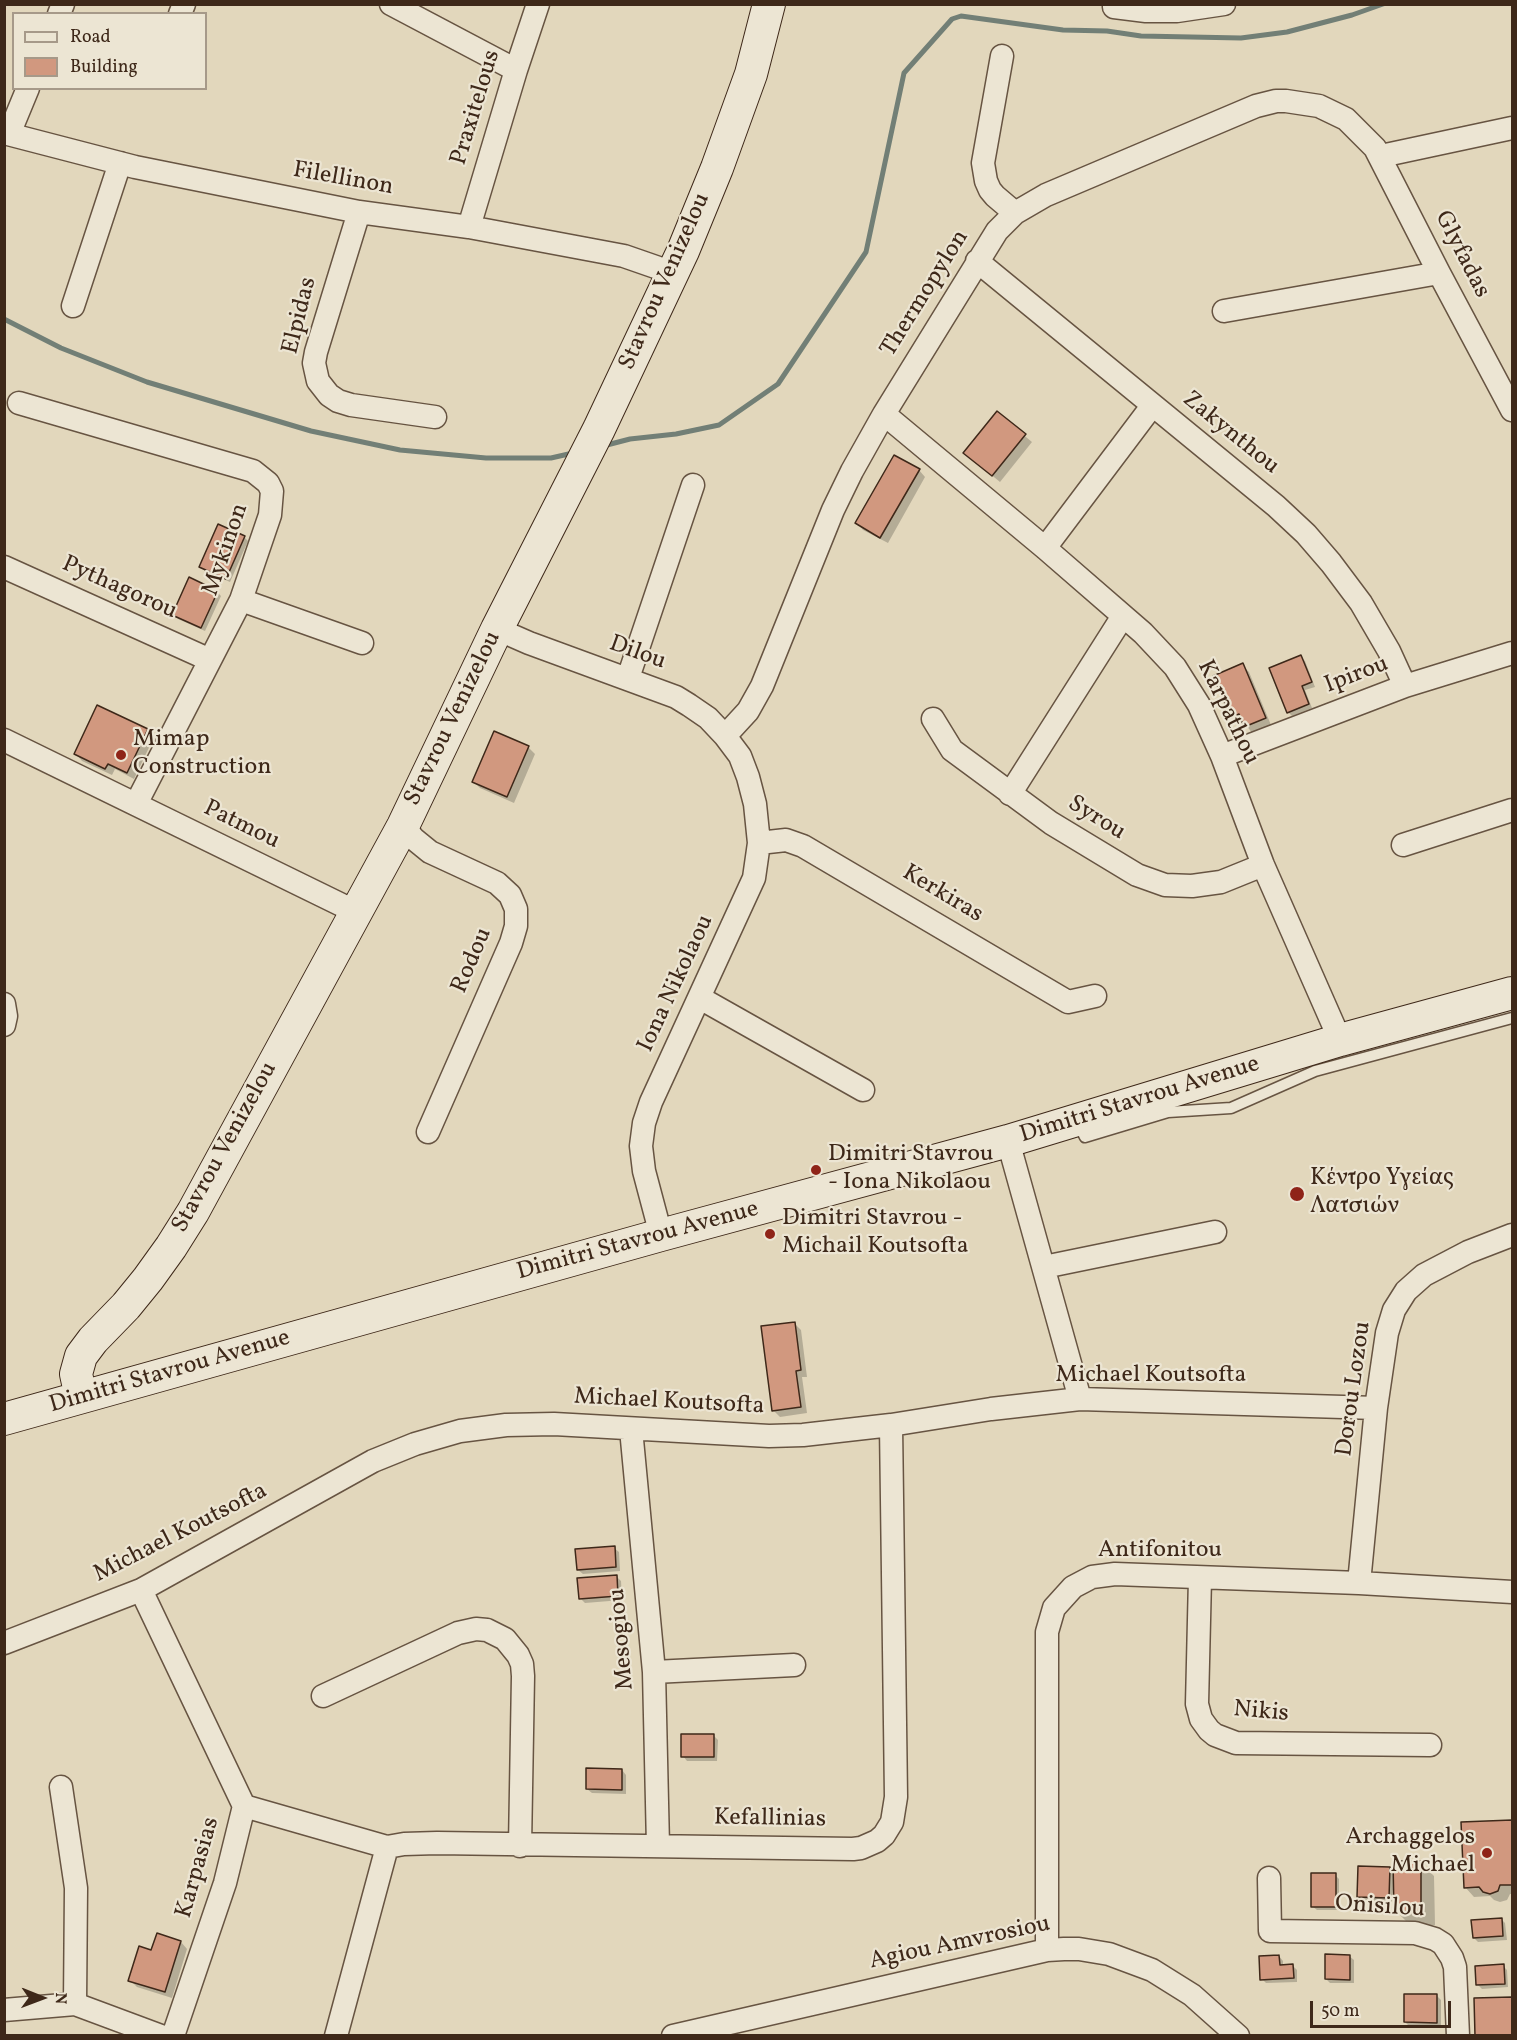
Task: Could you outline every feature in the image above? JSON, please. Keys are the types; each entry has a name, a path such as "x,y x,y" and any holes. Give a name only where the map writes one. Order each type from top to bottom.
{"street":[{"path":"391,4 516,70"},
{"name":"Praxitelous","path":"470,227 538,4"},
{"name":"Stavrou Venizelou","path":"81,1397 76,1374 81,1356 148,1279 193,1212 403,826 497,629 599,429 673,273 736,119 758,51 769,4"},
{"path":"1114,7 1176,11 1224,4"},
{"path":"1002,56 983,163 990,190 1015,213"},
{"path":"7,133 27,90"},
{"name":"Thermopylon","path":"725,736 748,711 762,686 833,510 884,414 976,261 997,231 1015,213 1046,195 1265,103 1276,101 1310,103 1328,110 1354,126"},
{"name":"Glyfadas","path":"1354,126 1381,156 1438,273 1512,410"},
{"path":"1381,156 1512,128"},
{"name":"Filellinon","path":"7,133 120,163 358,212 470,227 624,256 673,273"},
{"path":"73,306 120,163"},
{"name":"Elpidas","path":"358,212 316,352 314,363 318,381 329,395 351,405 435,417"},
{"name":"Zakynthou","path":"976,261 1276,506 1313,541 1366,612 1406,686"},
{"path":"1224,311 1438,273"},
{"name":"Mykinon","path":"19,403 253,471 263,477 272,491 272,503 241,600 136,804"},
{"path":"1045,548 1152,406"},
{"name":"Karpathou","path":"884,414 1143,633 1175,667 1199,705 1222,756 1263,865 1340,1040"},
{"path":"628,678 693,485"},
{"name":"Pythagorou","path":"4,567 210,660"},
{"path":"241,600 362,643"},
{"path":"1010,794 1123,616"},
{"name":"Dilou","path":"497,629 529,644 676,697 708,718 740,756"},
{"name":"Ipirou","path":"1222,756 1406,686 1512,653"},
{"name":"Syrou","path":"933,719 951,750 1052,823 1124,869 1149,881 1165,885 1208,885 1233,878 1263,865"},
{"name":"Patmou","path":"4,740 356,912"},
{"name":"Iona Nikolaou","path":"661,1235 644,1171 641,1146 644,1123 651,1102 752,884 757,868 759,843 753,796 740,756"},
{"path":"1403,845 1512,810"},
{"name":"Rodou","path":"403,826 430,852 497,882 510,894 516,909 516,926 511,944 428,1132"},
{"name":"Kerkiras","path":"759,843 786,840 803,846 1068,1002 1095,996"},
{"name":"Dimitri Stavrou Avenue","path":"4,1419 661,1235 1008,1141 1340,1040 1512,993"},
{"path":"700,998 863,1090"},
{"path":"4,1004 6,1016 4,1025"},
{"path":"1008,1141 1080,1399"},
{"path":"1044,1267 1215,1232"},
{"name":"Dorou Lozou","path":"1359,1582 1376,1407 1394,1310 1406,1291 1416,1281 1441,1265 1512,1235"},
{"name":"Michael Koutsofta","path":"4,1643 141,1590 373,1461 415,1444 460,1431 507,1425 555,1424 802,1435 1080,1399 1376,1407"},
{"name":"Kefallinias","path":"244,1806 387,1847 437,1843 520,1846 853,1849 877,1841 889,1828 894,1815 896,1797 891,1425"},
{"name":"Mesogiou","path":"631,1429 654,1672 658,1846"},
{"name":"Antifonitou","path":"1047,1950 1046,1643 1051,1616 1066,1592 1092,1577 1115,1574 1359,1582 1512,1592"},
{"name":"Nikis","path":"1200,1578 1197,1704 1201,1719 1215,1735 1236,1743 1430,1745"},
{"name":"Karpasias","path":"141,1590 244,1806 225,1883 173,2036"},
{"path":"323,1696 458,1633 476,1629 487,1630 505,1639 518,1655 522,1664 523,1676 520,1846"},
{"path":"654,1672 794,1665"},
{"path":"61,1787 76,1888 75,2004"},
{"path":"336,2036 387,1847"},
{"name":"Onisilou","path":"1269,1878 1270,1931 1415,1933 1443,1944 1455,1967 1458,2036"},
{"name":"Agiou Amvrosiou","path":"673,2036 1047,1950 1079,1949 1124,1959 1164,1976 1192,1995 1238,2036"},
{"path":"4,2010 75,2004 161,2036"}],"lane":[{"path":"1076,1120 1085,1137 1168,1112 1231,1108 1315,1071 1512,1018"}],"building":[{"path":"997,411 1026,434 992,476 963,453"},
{"path":"894,455 920,469 880,538 855,523"},
{"path":"218,524 245,536 226,579 199,567"},
{"path":"189,577 218,591 201,628 172,615"},
{"path":"1301,655 1312,682 1302,686 1309,704 1287,713 1269,668"},
{"path":"1243,663 1266,718 1244,727 1239,714 1231,718 1213,676"},
{"path":"97,705 148,729 127,773 108,764 105,769 74,754"},
{"path":"494,731 529,746 507,797 472,782"},
{"path":"795,1322 801,1370 796,1371 801,1407 772,1411 761,1326"},
{"path":"615,1546 616,1567 577,1570 575,1549"},
{"path":"617,1575 618,1596 579,1599 577,1578"},
{"path":"681,1734 714,1734 714,1757 681,1757"},
{"path":"586,1768 622,1769 622,1790 586,1789"},
{"name":"Archaggelos Michael","path":"1512,1820 1512,1885 1500,1885 1498,1891 1490,1894 1483,1892 1479,1887 1464,1888 1461,1822"},
{"path":"1393,1861 1421,1861 1421,1911 1394,1912"},
{"path":"1358,1866 1390,1867 1389,1898 1357,1897"},
{"path":"1311,1873 1336,1873 1336,1907 1311,1907"},
{"path":"1502,1918 1503,1936 1473,1938 1471,1920"},
{"path":"157,1933 181,1941 165,1992 128,1981 139,1946 151,1950"},
{"path":"1325,1954 1350,1955 1350,1980 1325,1979"},
{"path":"1279,1955 1280,1965 1293,1964 1294,1978 1260,1980 1259,1956"},
{"path":"1504,1964 1505,1984 1476,1985 1475,1966"},
{"path":"1404,1994 1437,1994 1437,2023 1404,2022"},
{"path":"1512,1997 1512,2035 1475,2036 1474,1998"}],"waterway":[{"path":"603,446 630,439 676,434 719,425 778,384 866,252 904,73 952,19 961,16 1063,30 1107,31 1141,36 1241,38 1287,32 1352,15 1383,4"},
{"path":"4,319 61,348 147,382 311,431 400,450 486,458 551,458 573,453"}],"place":[{"name":"Mimap Construction","path":"121,755"},
{"name":"Dimitri Stavrou - Iona Nikolaou","path":"816,1170"},
{"name":"Κέντρο Υγείας Λατσιών","path":"1297,1194"},
{"name":"Dimitri Stavrou - Michail Koutsofta","path":"770,1234"},
{"name":"Archaggelos Michael","path":"1487,1853"}]}
